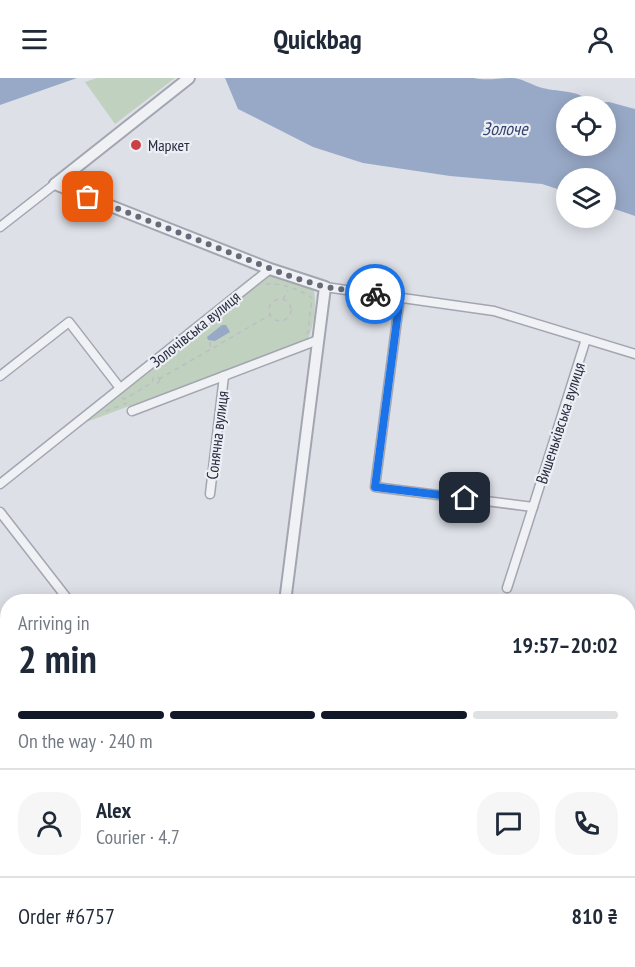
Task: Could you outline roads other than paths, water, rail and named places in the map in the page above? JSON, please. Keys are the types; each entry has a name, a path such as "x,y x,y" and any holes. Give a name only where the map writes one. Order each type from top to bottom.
{"street":[{"path":"0,227 189,78"},
{"path":"55,184 270,269 325,287 494,311 635,354"},
{"name":"Золочівська вулиця","path":"0,484 270,269"},
{"path":"286,594 325,287"},
{"path":"400,297 375,487 533,507"},
{"path":"0,376 69,322 120,388"},
{"name":"Вишеньківська вулиця","path":"507,588 586,339"},
{"name":"Сонячна вулиця","path":"132,411 318,340"},
{"name":"Сонячна вулиця","path":"210,494 224,376"},
{"path":"0,512 64,594"}],"water":[{"path":"0,78 77,78 0,105"},
{"name":"Золоче","path":"225,78 519,79 546,89 582,96 556,96 556,156 616,156 616,104 635,109 635,216 616,209 616,168 556,168 556,188 542,184 450,176 363,163 313,147 238,109"},
{"path":"222,325 226,325 230,332 215,341 208,340 207,337"}],"place":[{"name":"Маркет","path":"136,145"}]}
